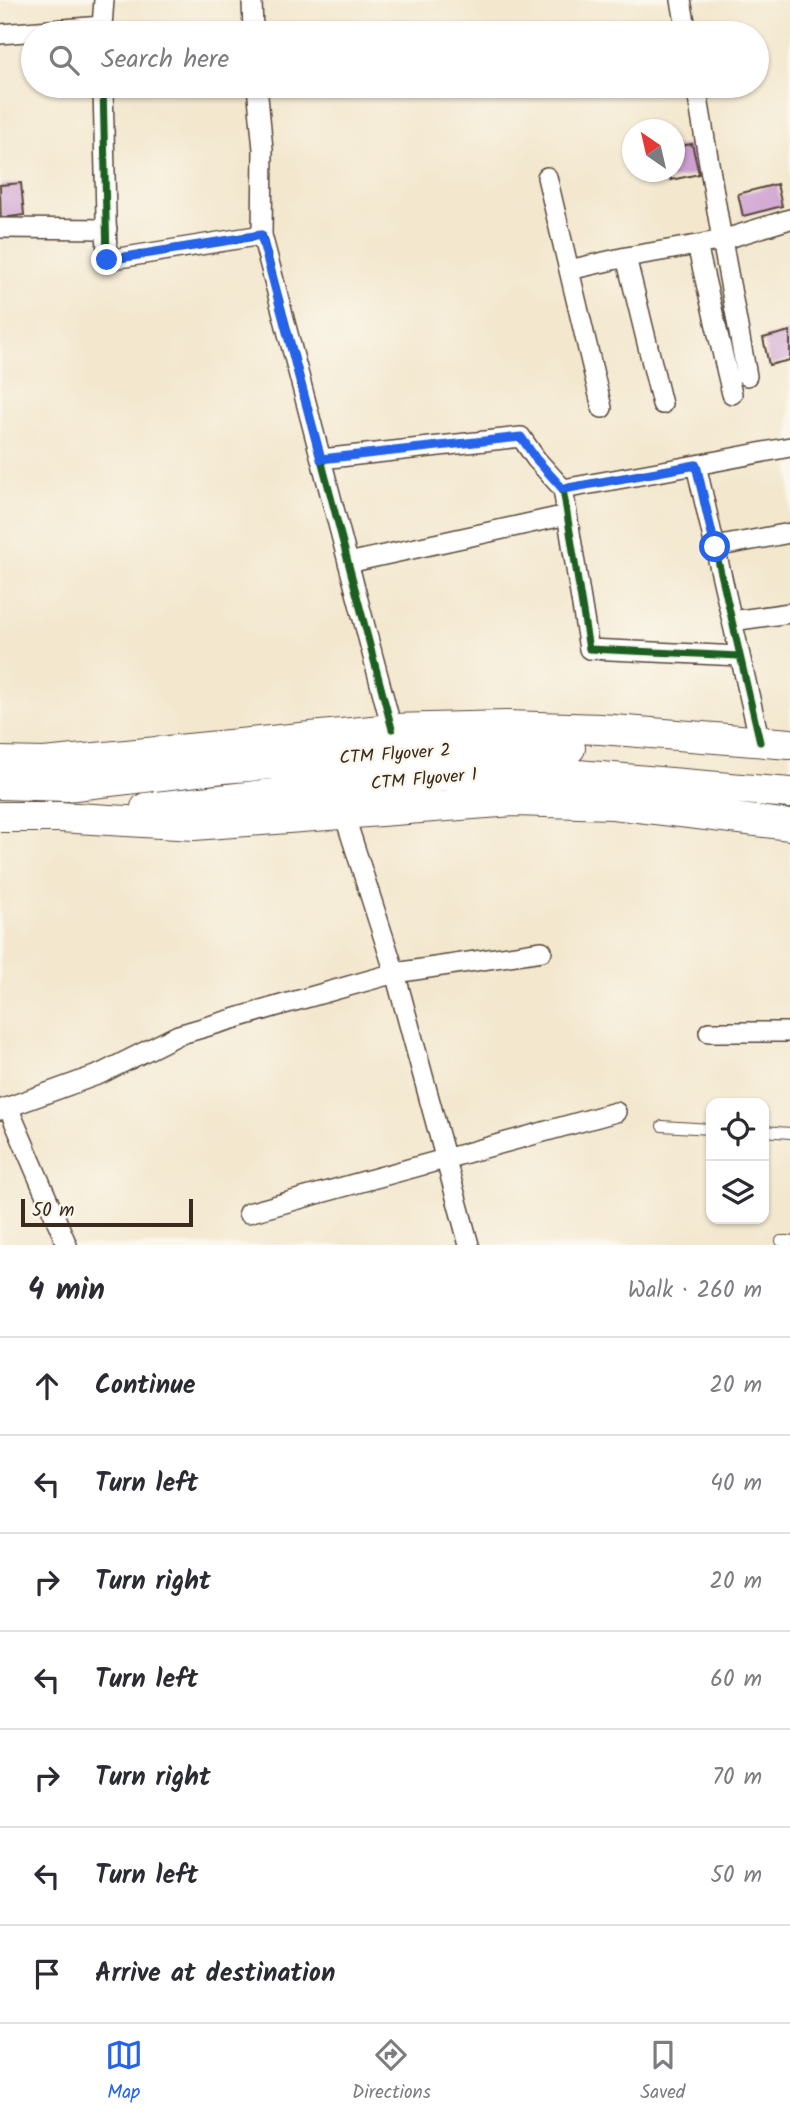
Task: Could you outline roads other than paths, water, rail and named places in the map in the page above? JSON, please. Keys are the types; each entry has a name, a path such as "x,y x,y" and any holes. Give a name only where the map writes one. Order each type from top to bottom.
{"main road":[{"path":"0,762 44,762 392,729 506,726 587,729 790,744"},
{"name":"CTM Flyover 2","path":"0,784 66,786 223,768 443,750 562,747 790,762"},
{"name":"CTM Flyover 1","path":"59,817 441,776 542,772 790,793"},
{"path":"0,817 59,817 194,825 513,801 613,804 790,825"}],"street":[{"path":"103,21 104,0"},
{"path":"251,0 252,21"},
{"path":"681,0 685,21"},
{"path":"0,34 21,33"},
{"path":"103,98 107,260 261,235"},
{"path":"258,98 263,149 261,235 392,729"},
{"path":"698,98 747,376"},
{"path":"547,177 602,408"},
{"path":"569,270 722,240 790,219"},
{"path":"0,228 107,229"},
{"path":"697,245 732,394"},
{"path":"626,257 663,404"},
{"path":"321,459 521,437 536,459 563,489 589,649 740,656"},
{"path":"563,489 790,447"},
{"path":"696,465 760,742"},
{"path":"348,563 567,515"},
{"path":"715,547 790,533"},
{"path":"732,621 790,613"},
{"path":"344,814 395,974 469,1245"},
{"path":"67,1245 4,1109 100,1074 178,1035 395,974 542,951"},
{"path":"709,1031 790,1032"},
{"path":"248,1213 616,1112"}],"lane":[{"path":"662,1126 706,1129"},
{"path":"769,1131 790,1133"}]}
